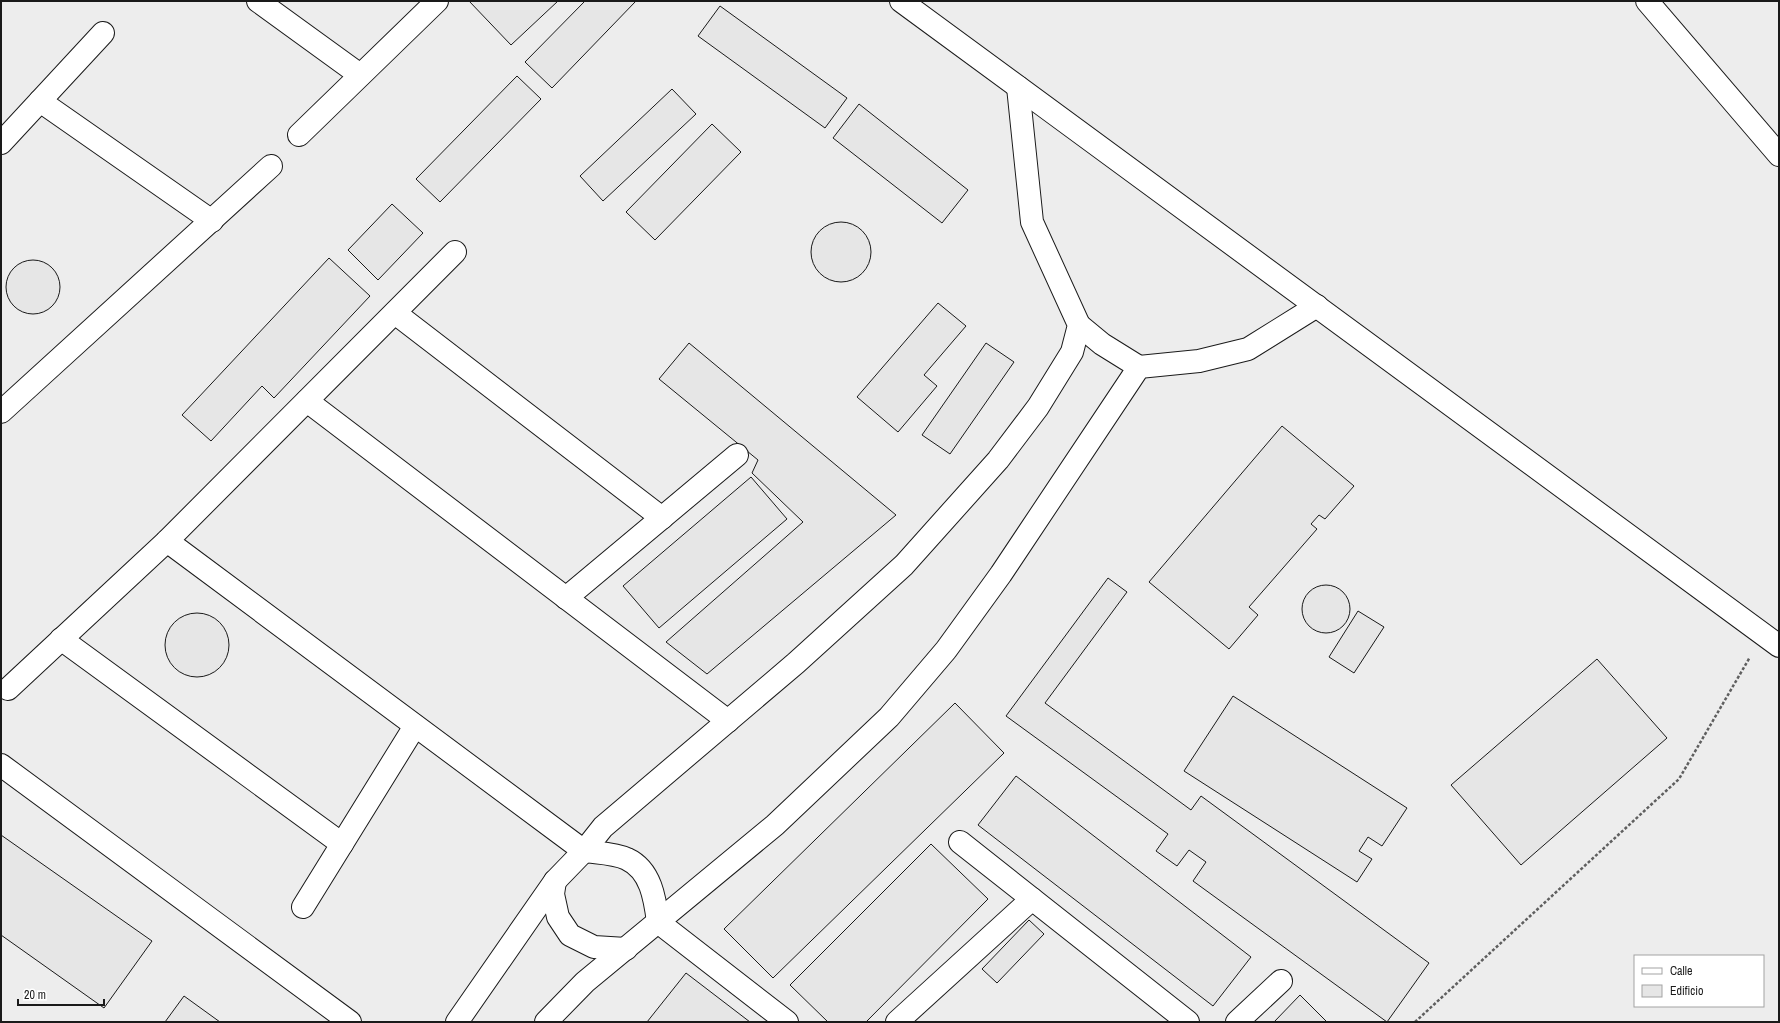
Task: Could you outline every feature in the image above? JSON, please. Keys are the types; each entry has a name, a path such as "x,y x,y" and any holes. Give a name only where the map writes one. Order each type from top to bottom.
{"street":[{"path":"258,1 360,75"},
{"path":"299,135 437,1"},
{"path":"901,1 1771,640"},
{"path":"1647,1 1779,154"},
{"path":"1,143 103,33"},
{"path":"1018,87 1032,222 1079,325 1102,344 1139,367 1200,360 1248,348 1317,306"},
{"path":"40,101 212,221"},
{"path":"1,412 271,166"},
{"path":"8,689 167,541 455,252"},
{"path":"395,313 662,518"},
{"path":"457,1022 555,882 584,851 603,827 796,663 904,565 998,460 1038,407 1072,352 1079,325"},
{"path":"546,1022 585,982 775,826 889,717 946,650 1001,574 1139,367"},
{"path":"307,401 728,721"},
{"path":"566,598 737,455"},
{"path":"167,541 584,851 627,859 644,872 655,897 658,922 787,1022"},
{"path":"61,639 342,844"},
{"path":"303,907 415,726"},
{"path":"1,766 350,1022"},
{"path":"960,842 1188,1022"},
{"path":"555,882 553,894 558,917 570,935 594,947 626,949"},
{"path":"897,1022 1032,900"},
{"path":"1237,1022 1281,981"}],"path":[{"path":"1415,1022 1679,779 1771,640"}],"shaded area":[{"path":"1,1 1779,1 1779,1022 1,1022"}],"building":[{"path":"469,1 558,1 511,45"},
{"path":"585,1 636,1 552,88 525,62"},
{"path":"720,6 847,98 825,128 698,36"},
{"path":"517,76 541,99 440,202 416,179"},
{"path":"672,89 696,114 603,201 580,176"},
{"path":"859,104 968,190 942,223 833,138"},
{"path":"712,124 741,152 655,240 626,212"},
{"path":"392,204 423,233 378,280 348,250"},
{"path":"841,222 858,227 866,235 871,252 866,269 858,277 841,282 824,277 816,269 811,252 816,235 824,227"},
{"path":"329,258 370,296 274,398 262,386 211,441 182,415"},
{"path":"28,260 38,260 48,264 56,272 60,282 60,292 56,302 48,310 38,314 28,314 18,310 10,302 6,292 6,282 10,272 18,264"},
{"path":"938,303 966,326 924,375 937,386 898,432 857,397"},
{"path":"689,343 896,515 707,674 666,642 803,522 752,473 758,460 659,379"},
{"path":"986,343 1014,362 950,454 922,435"},
{"path":"1282,426 1354,486 1325,519 1319,515 1311,524 1317,529 1249,607 1258,615 1229,649 1149,582"},
{"path":"751,477 787,519 659,628 623,586"},
{"path":"1108,578 1127,592 1045,703 1191,810 1201,796 1429,963 1387,1022 1193,881 1206,862 1189,850 1177,866 1156,851 1168,834 1006,716"},
{"path":"1321,585 1331,585 1343,592 1350,604 1350,614 1343,626 1331,633 1321,633 1313,629 1306,622 1302,614 1302,604 1306,596 1313,589"},
{"path":"1358,611 1384,627 1354,673 1329,657"},
{"path":"197,613 215,619 223,627 229,645 223,663 215,671 197,677 179,671 171,663 165,645 171,627 179,619"},
{"path":"1597,659 1667,738 1521,865 1451,785"},
{"path":"1233,696 1407,808 1382,846 1368,837 1359,851 1372,859 1357,882 1184,771"},
{"path":"955,703 1004,753 773,978 724,929"},
{"path":"1016,776 1251,957 1213,1006 978,825"},
{"path":"1,835 152,941 104,1008 1,935"},
{"path":"931,844 988,899 866,1022 828,1022 790,985"},
{"path":"1029,920 1044,934 997,983 982,969"},
{"path":"686,973 750,1022 647,1022"},
{"path":"1300,995 1327,1022 1274,1022"},
{"path":"184,996 220,1022 165,1022"}]}
